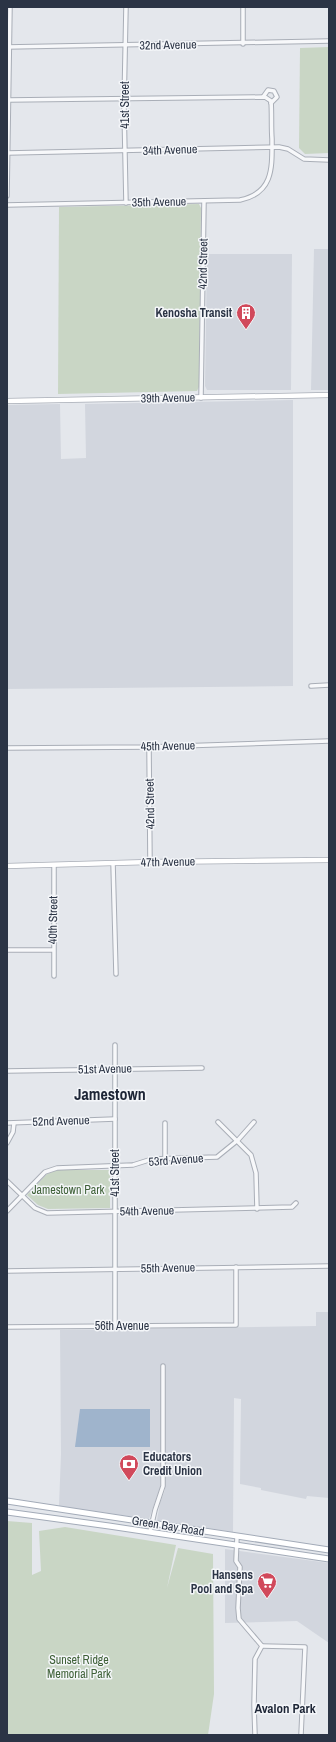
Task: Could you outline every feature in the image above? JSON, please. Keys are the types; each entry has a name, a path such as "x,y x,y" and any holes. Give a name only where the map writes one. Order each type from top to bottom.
{"main road":[{"name":"Green Bay Road","path":"7,1501 329,1550"},
{"name":"Green Bay Road","path":"7,1512 329,1559"}],"street":[{"path":"7,196 10,100 10,7"},
{"name":"41st Street","path":"126,7 124,98 126,203"},
{"path":"243,7 243,44"},
{"name":"32nd Avenue","path":"9,47 243,44 329,41"},
{"name":"35th Avenue","path":"7,206 247,199 260,191 270,177 272,166 271,103 277,97 274,90 268,90 263,97"},
{"path":"10,100 263,97 268,98 271,103"},
{"name":"34th Avenue","path":"8,153 272,147 288,149 304,159 329,160"},
{"name":"42nd Street","path":"201,398 204,201"},
{"name":"39th Avenue","path":"7,401 329,395"},
{"path":"311,686 329,685"},
{"name":"45th Avenue","path":"7,748 149,747 329,741"},
{"name":"42nd Street","path":"149,747 150,862"},
{"name":"47th Avenue","path":"7,866 150,862 329,860"},
{"path":"113,863 116,974"},
{"name":"40th Street","path":"54,865 54,976"},
{"path":"7,950 53,950"},
{"name":"41st Street","path":"115,1045 115,1326"},
{"name":"51st Avenue","path":"7,1071 202,1068"},
{"name":"52nd Avenue","path":"7,1123 115,1119"},
{"path":"218,1122 238,1140 251,1155 256,1173 257,1209"},
{"name":"53rd Avenue","path":"7,1212 45,1172 57,1168 133,1165 152,1159 217,1157 238,1140 254,1122"},
{"path":"7,1143 13,1132 14,1123"},
{"path":"165,1124 166,1158"},
{"name":"54th Avenue","path":"7,1181 35,1208 47,1213 257,1209 292,1207 296,1204"},
{"name":"55th Avenue","path":"7,1271 329,1266"},
{"name":"56th Avenue","path":"7,1327 236,1326 236,1267"},
{"path":"150,1532 163,1486 163,1366"},
{"path":"237,1537 236,1560 240,1568 238,1608 239,1619 262,1646 305,1647 301,1735"},
{"path":"255,1735 255,1659 262,1646"}],"shaded area":[{"path":"314,249 329,249 329,390 311,390"},
{"path":"207,254 292,254 291,390 207,390 205,386"},
{"path":"293,400 293,686 7,689 7,405 60,404 61,459 86,458 85,404"},
{"path":"316,1312 329,1312 329,1498 307,1496 306,1499 240,1484 241,1399 234,1398 233,1532 157,1520 160,1503 165,1490 165,1452 161,1453 160,1488 149,1519 59,1506 61,1454 60,1330 316,1326"},
{"path":"225,1549 329,1563 329,1643 297,1621 225,1623"}],"green space":[{"path":"329,47 329,153 305,154 299,148 300,48"},
{"path":"199,204 201,208 199,387 197,391 58,394 59,207"},
{"name":"Jamestown Park","path":"57,1170 110,1170 110,1208 48,1209 38,1205 27,1195 47,1174"},
{"name":"Sunset Ridge Memorial Park","path":"7,1521 32,1523 32,1575 41,1571 39,1531 65,1527 176,1545 167,1588 178,1548 213,1554 214,1694 208,1735 7,1735"}],"water":[{"path":"80,1409 150,1409 150,1447 75,1447"}],"place":[{"name":"Kenosha Transit","path":"246,330"},
{"name":"Educators Credit Union","path":"129,1481"},
{"name":"Hansens Pool and Spa","path":"267,1599"}],"district":[{"name":"Jamestown","path":"110,1094"},
{"name":"Avalon Park","path":"285,1708"}]}
